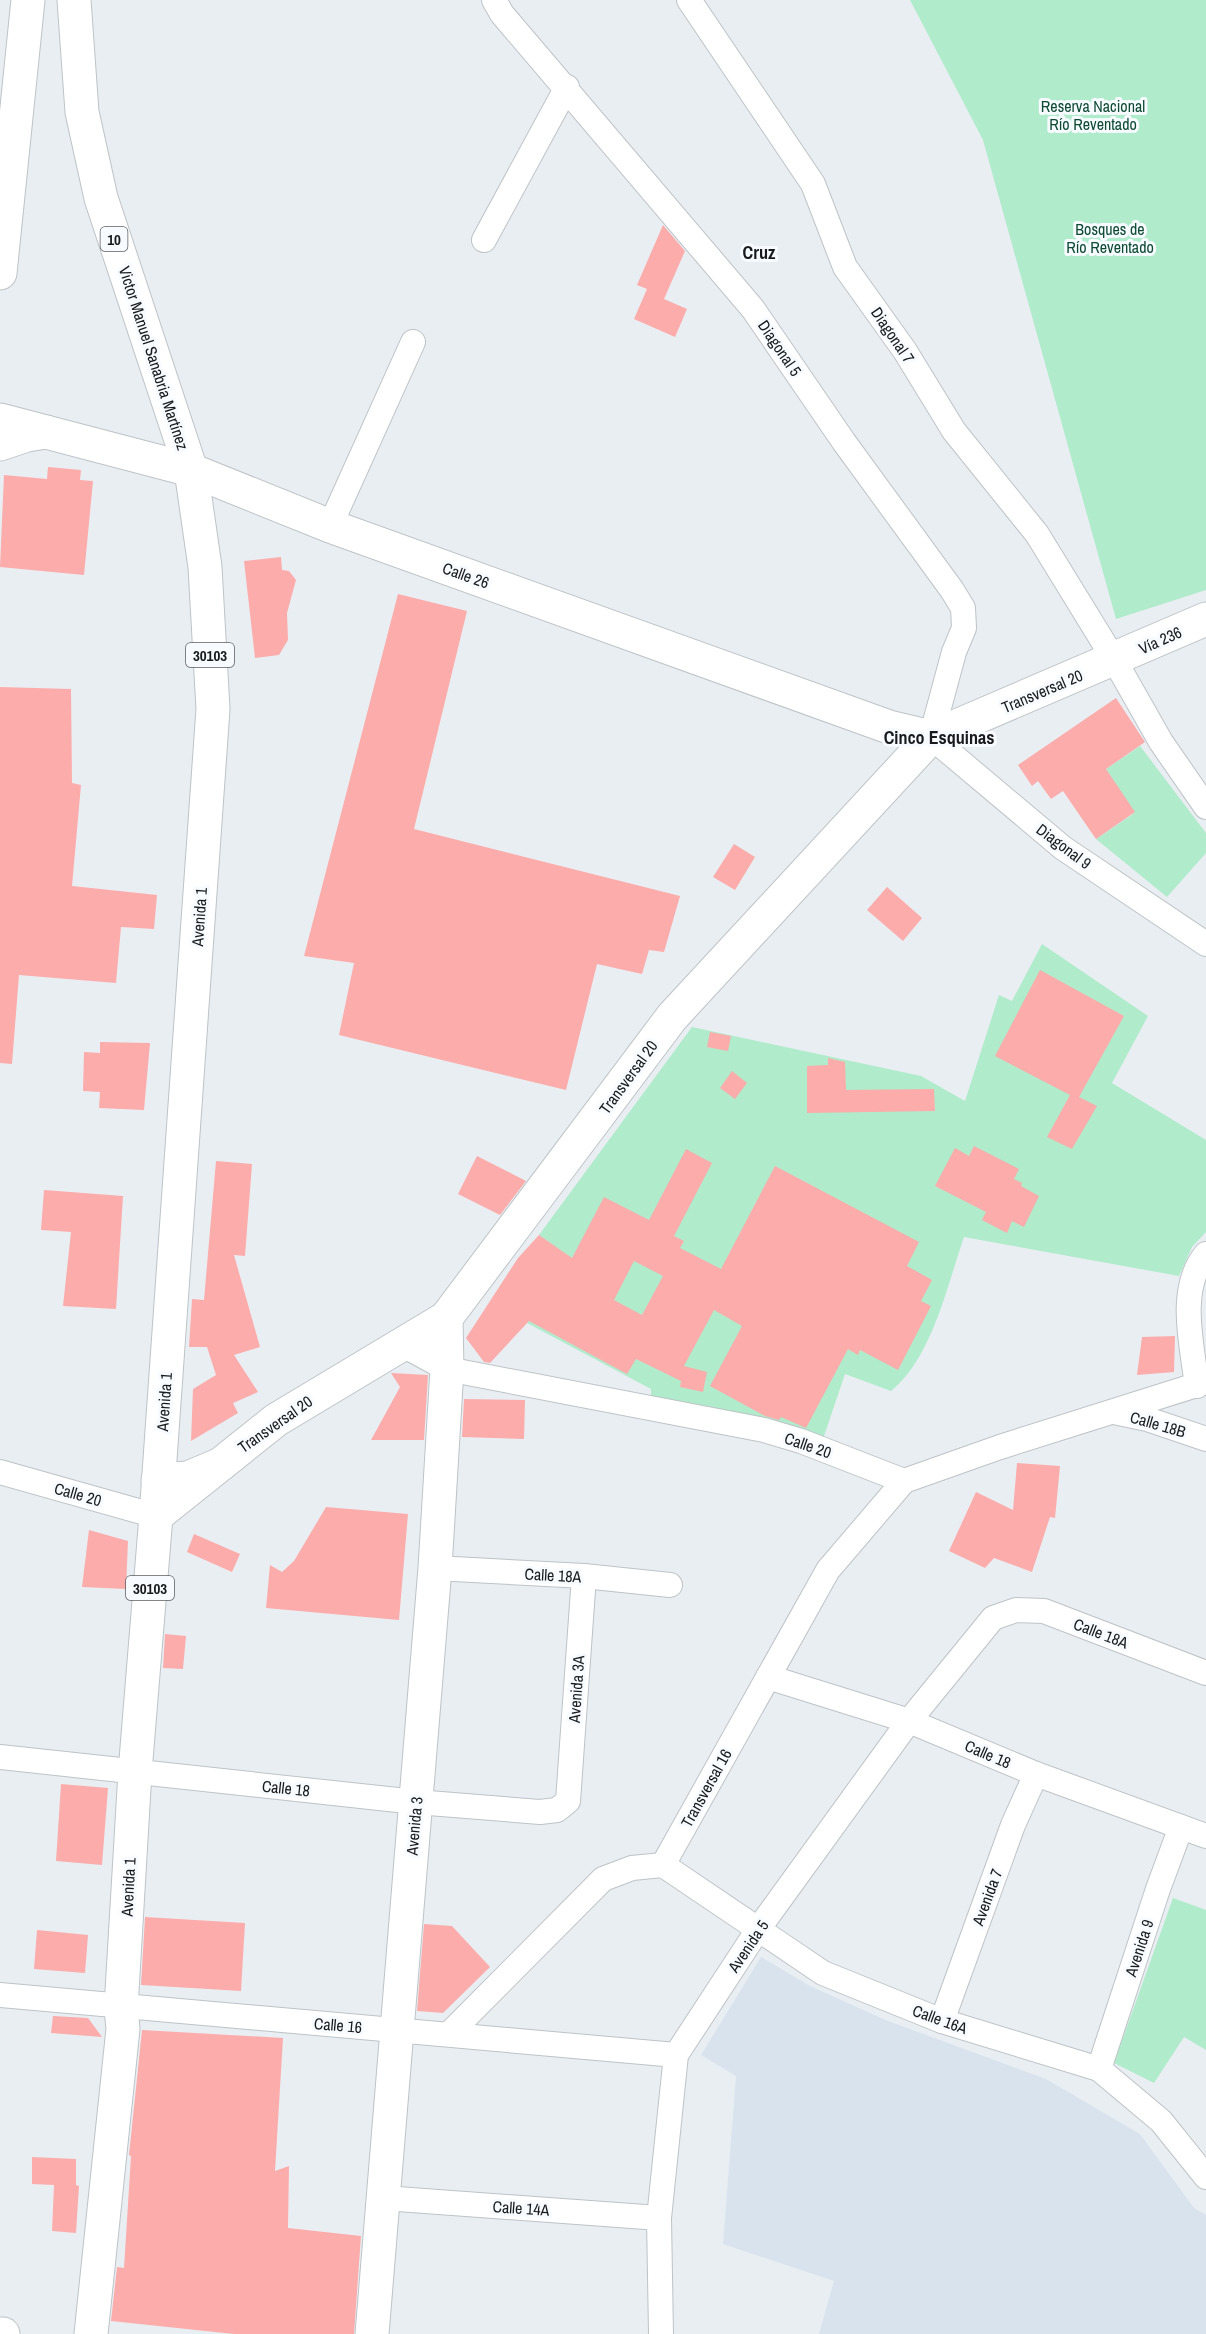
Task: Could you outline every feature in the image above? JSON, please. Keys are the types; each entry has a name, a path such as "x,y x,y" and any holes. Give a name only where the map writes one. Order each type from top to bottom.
{"main road":[{"path":"0,273 28,0"},
{"name":"Victor Manuel Sanabria Martínez","path":"74,0 82,112 101,198 191,470"},
{"name":"Calle 26","path":"0,420 191,470 330,526 889,727 931,737"},
{"path":"0,444 27,435 46,432"},
{"name":"Avenida 1","path":"92,2334 123,2029 121,2008 135,1772 156,1516 213,709 205,567 191,470"},
{"name":"Vía 236","path":"1115,661 1206,619"},
{"name":"Transversal 20","path":"156,1516 276,1420 446,1318 672,1017 931,737 1115,661"},
{"name":"Avenida 3","path":"372,2334 435,1568 447,1369 446,1318"},
{"path":"158,1480 188,1478 221,1464"}],"street":[{"name":"Diagonal 5","path":"494,0 502,14 567,87 753,309 844,442 963,608 964,628 954,652 931,737"},
{"name":"Diagonal 7","path":"689,0 813,184 845,267 905,351 954,432 1036,534 1115,661 1161,742 1206,807"},
{"path":"483,240 567,87"},
{"path":"330,526 413,342"},
{"name":"Diagonal 9","path":"931,737 1063,848 1206,944"},
{"path":"904,1481 1110,1411 1202,1384 1191,1335 1190,1287 1197,1265 1206,1254"},
{"name":"Calle 20","path":"402,1344 447,1369 764,1430 801,1441 904,1481"},
{"name":"Calle 18B","path":"1110,1411 1147,1419 1206,1440"},
{"name":"Calle 20","path":"0,1472 156,1516"},
{"name":"Transversal 16","path":"663,1865 828,1570 904,1481"},
{"name":"Calle 18A","path":"435,1568 584,1576 670,1585"},
{"name":"Avenida 3A","path":"568,1801 584,1576"},
{"name":"Calle 18A","path":"993,1618 1016,1610 1044,1611 1206,1673"},
{"name":"Avenida 5","path":"661,2334 659,2218 676,2055 759,1928 909,1721 993,1618"},
{"name":"Calle 18","path":"768,1677 909,1721 1036,1774 1206,1836"},
{"name":"Calle 18","path":"0,1757 416,1802 540,1812 557,1810 568,1801"},
{"name":"Avenida 7","path":"942,2021 1014,1825 1036,1774"},
{"name":"Avenida 9","path":"1099,2069 1158,1889 1181,1827"},
{"path":"450,2033 603,1879 632,1868 663,1865"},
{"name":"Calle 16A","path":"663,1865 823,1973 942,2021 1099,2069 1161,2121 1206,2177"},
{"name":"Calle 16","path":"0,1995 121,2008 450,2033 676,2055"},
{"name":"Calle 14A","path":"384,2198 659,2218"}],"shaded area":[{"path":"761,1957 810,1986 888,2021 1046,2079 1140,2134 1194,2208 1206,2215 1206,2334 819,2334 834,2281 723,2244 736,2076 701,2055"}],"green space":[{"name":"Bosques de Río Reventado","path":"910,0 1206,0 1206,590 1116,619 983,140"},
{"path":"1140,746 1206,833 1206,853 1167,897 1096,839 1133,814 1106,769"},
{"path":"1042,944 1148,1016 1112,1083 1206,1140 1206,1232 1192,1247 1179,1276 964,1237 928,1341 917,1360 891,1391 845,1374 823,1439 651,1402 651,1389 527,1323 565,1254 539,1235 692,1027 921,1076 965,1101 999,995 1012,1001"},
{"path":"1173,1898 1206,1910 1206,2050 1184,2037 1154,2083 1114,2063"}],"building":[{"path":"663,225 685,251 664,299 687,309 675,337 634,319 647,289 637,285"},
{"path":"48,467 81,470 80,480 93,481 84,575 0,567 4,475 47,479"},
{"path":"281,557 282,570 289,571 296,580 287,613 288,640 279,655 255,658 244,561"},
{"path":"398,594 467,611 414,829 680,896 664,952 649,950 642,974 597,964 566,1090 339,1035 354,963 304,956"},
{"path":"0,687 71,689 72,783 81,785 72,886 157,895 154,929 121,927 116,983 19,975 12,1064 0,1063"},
{"path":"1116,698 1145,742 1106,769 1135,812 1096,839 1063,791 1051,799 1038,781 1032,786 1018,765"},
{"path":"734,844 755,857 735,890 713,877"},
{"path":"887,887 922,918 903,941 867,910"},
{"path":"1040,970 1124,1016 1079,1097 1097,1106 1072,1149 1047,1137 1070,1095 995,1056"},
{"path":"710,1032 731,1036 728,1051 707,1047"},
{"path":"100,1042 150,1043 144,1110 99,1108 100,1092 83,1091 84,1052 100,1053"},
{"path":"828,1058 845,1062 846,1090 934,1089 935,1111 807,1113 807,1066 828,1065"},
{"path":"732,1071 747,1083 735,1099 720,1088"},
{"path":"974,1146 1019,1169 1014,1179 1022,1183 1021,1186 1039,1196 1024,1227 1012,1221 1007,1233 982,1220 986,1212 935,1186 955,1148 969,1156"},
{"path":"686,1149 712,1163 674,1236 684,1241 680,1248 721,1269 775,1166 919,1242 907,1266 932,1280 921,1301 931,1306 898,1370 860,1350 858,1355 848,1349 806,1428 781,1417 779,1420 765,1416 710,1386 742,1326 714,1310 684,1366 707,1372 703,1392 680,1387 681,1381 636,1359 627,1374 529,1321 490,1363 484,1362 466,1338 518,1258 539,1235 572,1258 604,1197 649,1220","holes":["634,1261 663,1276 642,1315 614,1300"]},
{"path":"477,1156 526,1181 500,1215 458,1194"},
{"path":"216,1161 252,1164 245,1256 234,1255 260,1347 234,1355 258,1392 233,1403 238,1413 191,1441 193,1389 216,1375 207,1347 189,1347 192,1299 204,1300"},
{"path":"44,1190 123,1196 116,1309 63,1306 71,1232 41,1230"},
{"path":"1175,1336 1174,1372 1137,1375 1142,1337"},
{"path":"391,1373 428,1375 424,1440 371,1440 400,1387"},
{"path":"464,1399 525,1400 524,1439 462,1437"},
{"path":"1017,1463 1060,1466 1055,1518 1050,1517 1032,1572 994,1558 985,1568 949,1551 976,1492 1013,1510"},
{"path":"326,1507 408,1514 399,1620 266,1608 270,1565 282,1572 294,1561"},
{"path":"89,1530 128,1541 126,1589 82,1587"},
{"path":"194,1534 240,1554 232,1572 187,1552"},
{"path":"165,1634 186,1636 183,1669 163,1668"},
{"path":"61,1784 108,1788 102,1865 56,1861"},
{"path":"145,1917 245,1923 241,1991 141,1985"},
{"path":"424,1924 452,1926 490,1967 443,2013 417,2011"},
{"path":"37,1930 88,1935 85,1973 34,1969"},
{"path":"53,2016 88,2018 102,2037 51,2033"},
{"path":"142,2030 283,2038 275,2171 289,2166 288,2228 361,2236 354,2334 234,2334 111,2321 117,2267 124,2268 131,2156 129,2155"},
{"path":"32,2157 76,2159 76,2185 79,2186 76,2233 52,2231 54,2185 32,2184"}],"district":[{"name":"Cruz","path":"759,252"},
{"name":"Cinco Esquinas","path":"939,737"}],"park label":[{"name":"Reserva Nacional Río Reventado","path":"1093,115"}]}
